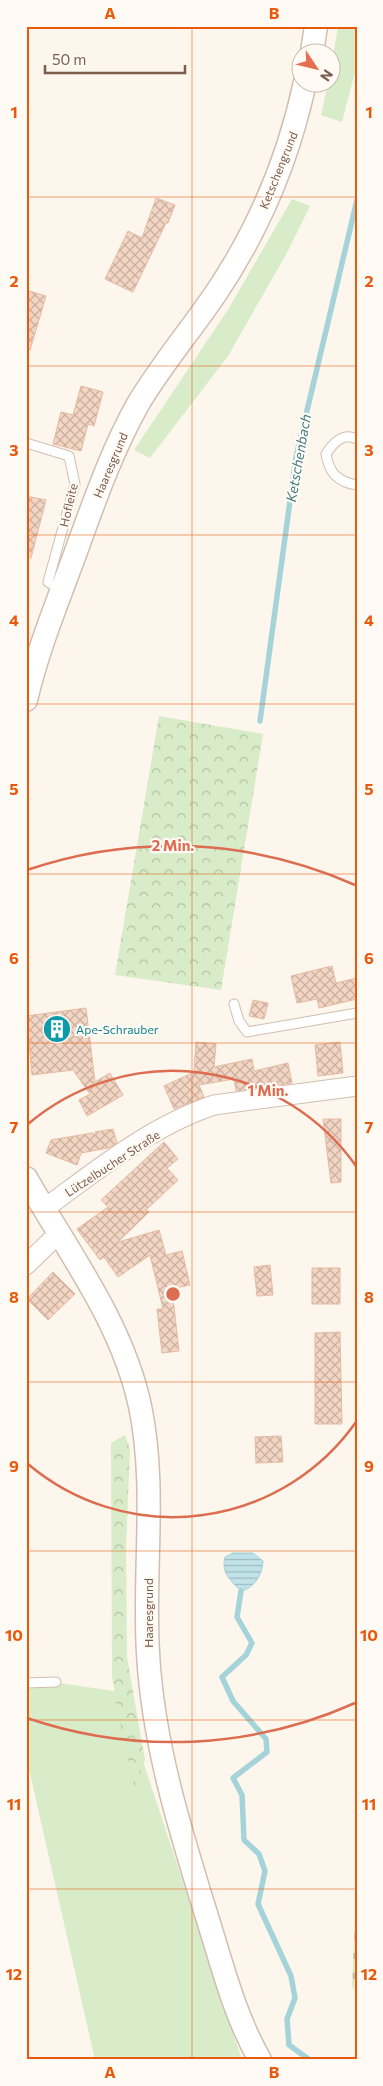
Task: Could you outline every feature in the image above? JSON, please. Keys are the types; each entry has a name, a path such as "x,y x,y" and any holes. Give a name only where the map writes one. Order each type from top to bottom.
{"street":[{"path":"314,42 316,26"},
{"name":"Ketschengrund","path":"240,254 276,180 297,122 303,92"},
{"name":"Haaresgrund","path":"26,700 61,590 100,485 123,433 139,403 217,292 240,254"},
{"name":"Lützelbucher Straße","path":"44,1209 140,1141 197,1111 214,1105 357,1086"},
{"name":"Haaresgrund","path":"26,1178 58,1234 86,1276 105,1311 128,1363 140,1405 148,1458 148,1654 157,1726 170,1792 237,2016 260,2060"},
{"path":"26,1265 58,1234"}],"lane":[{"path":"357,438 342,438 333,443 326,454 328,465 338,480 357,485"},
{"name":"Hofleite","path":"26,443 69,456 75,484 48,582 61,590"},
{"path":"234,1004 239,1021 247,1032 357,1013"},
{"path":"26,1683 56,1682"}],"green space":[{"path":"338,26 357,26 357,64 342,122 321,115 326,92 340,92 340,42 335,42"},
{"path":"292,199 310,206 288,251 228,356 150,458 134,450 229,308"},
{"path":"159,716 263,734 221,990 115,975"},
{"path":"125,1435 130,1449 126,1549 127,1657 145,1760 135,1789 122,1735 112,1677 111,1443"},
{"path":"26,1678 120,1692 242,2060 95,2060 26,1753"},
{"path":"357,1917 357,1996 352,1986 355,1918"}],"water":[{"path":"233,1553 253,1553 263,1561 257,1580 246,1590 241,1591 225,1572 225,1557"}],"building":[{"path":"156,198 175,205 168,223 166,223 133,292 105,279 128,231 142,238"},
{"path":"26,290 46,296 30,350 26,349"},
{"path":"81,386 103,392 94,426 88,424 81,451 53,444 61,412 73,415"},
{"path":"26,496 46,500 31,558 26,558"},
{"path":"332,966 336,983 357,978 357,999 319,1008 317,999 297,1003 291,976"},
{"path":"253,1000 268,1003 264,1019 249,1016"},
{"name":"Ape-Schrauber","path":"86,1008 95,1082 110,1073 123,1095 87,1116 79,1100 90,1094 73,1070 32,1075 29,1043 26,1043 26,1016"},
{"path":"196,1042 216,1044 214,1067 252,1059 254,1071 288,1063 292,1083 236,1091 234,1079 199,1085 204,1097 174,1109 164,1086 194,1072"},
{"path":"340,1042 343,1073 318,1076 315,1045"},
{"path":"323,1119 341,1119 341,1182 331,1183"},
{"path":"113,1129 117,1143 108,1148 81,1153 77,1165 46,1153 51,1140 92,1133 97,1135 95,1132"},
{"path":"164,1142 178,1159 167,1168 178,1180 146,1210 149,1212 118,1242 159,1230 166,1255 182,1251 190,1285 172,1289 179,1351 162,1353 157,1309 163,1309 150,1255 118,1277 104,1257 100,1260 77,1229 108,1207 101,1200"},
{"path":"270,1265 273,1295 257,1296 254,1267"},
{"path":"312,1268 340,1268 340,1304 312,1304"},
{"path":"53,1272 75,1294 48,1320 27,1299"},
{"path":"340,1332 342,1424 315,1424 315,1333"},
{"path":"281,1436 283,1462 256,1463 255,1437"}],"waterway":[{"name":"Ketschenbach","path":"260,721 296,457 357,200"},
{"path":"241,1591 237,1617 252,1643 246,1655 222,1677 233,1701 266,1739 267,1752 233,1778 242,1795 244,1840 259,1854 265,1871 258,1904 291,1976 295,1998 287,2019 289,2045 310,2060"}],"place":[{"name":"Ape-Schrauber","path":"57,1029"}]}
